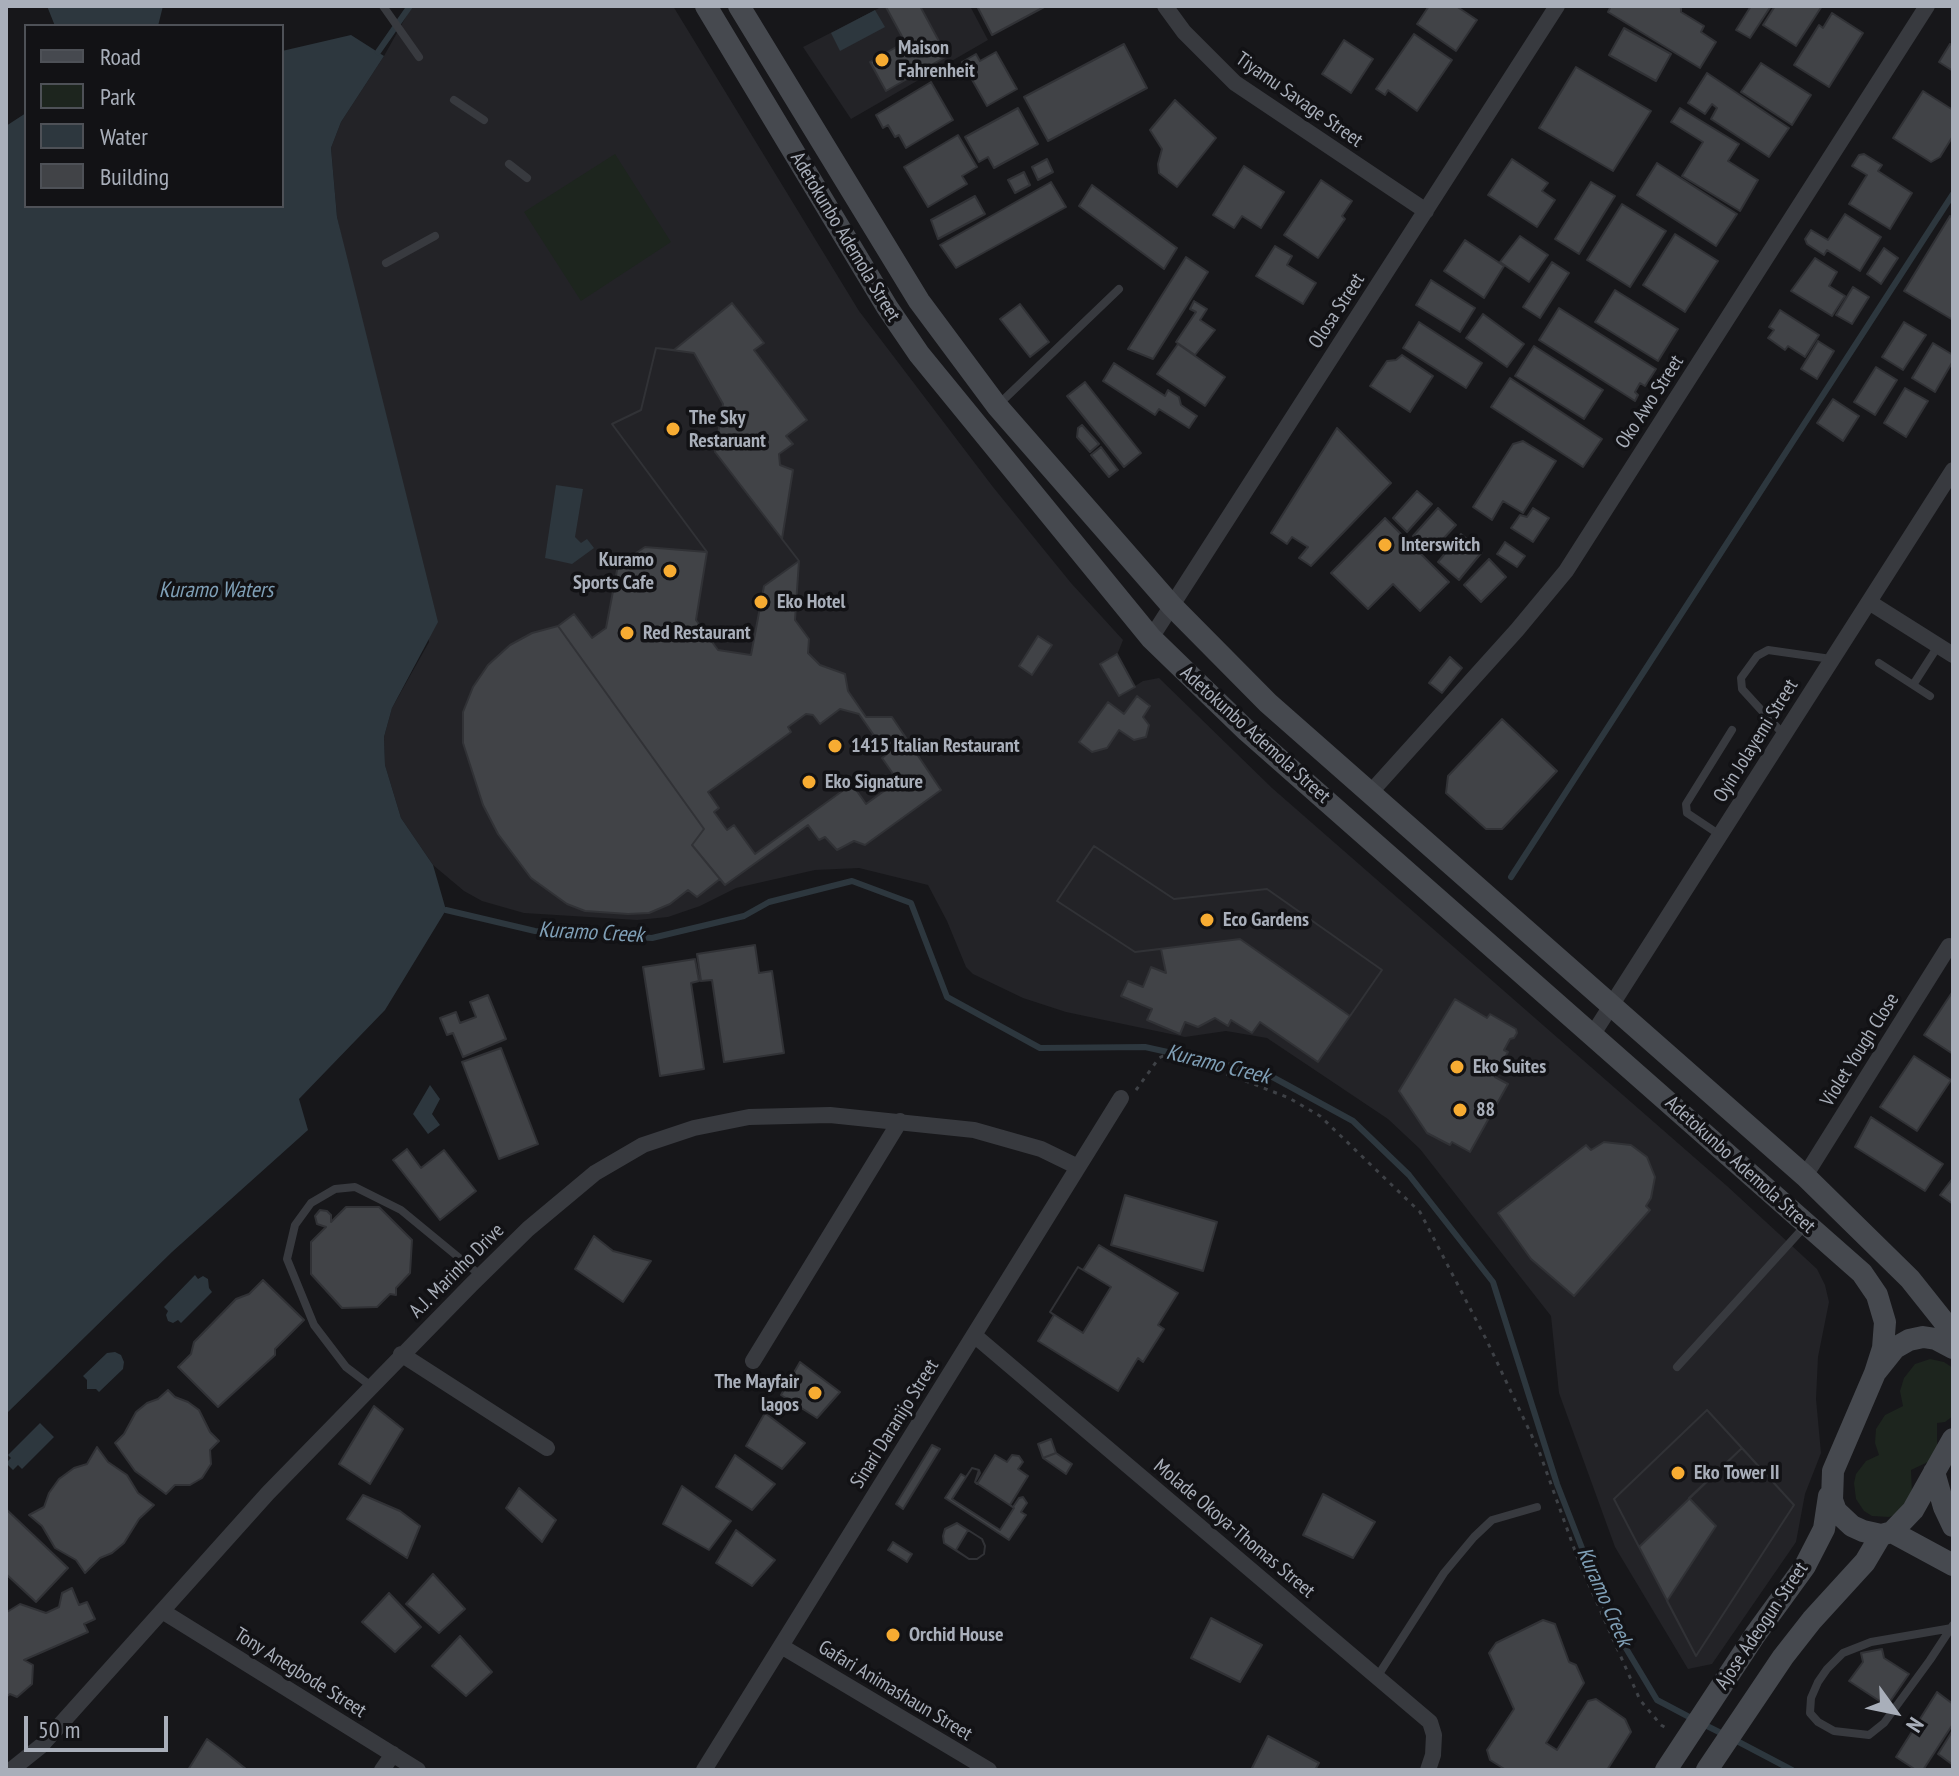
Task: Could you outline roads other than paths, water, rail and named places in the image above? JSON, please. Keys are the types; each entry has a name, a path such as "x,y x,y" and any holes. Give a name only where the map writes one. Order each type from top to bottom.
{"main road":[{"name":"Adetokunbo Ademola Street","path":"706,6 887,307 919,354 1151,638 1247,731 1862,1273 1877,1295 1885,1322 1883,1348 1875,1373"},
{"name":"Adetokunbo Ademola Street","path":"739,6 919,301 997,406 1172,606 1268,703 1805,1176 1910,1279 1953,1333"},
{"path":"1953,1348 1936,1339 1923,1337 1909,1340 1895,1348 1875,1373 1833,1471 1832,1500 1836,1511 1852,1526 1886,1534 1953,1565"},
{"name":"Ajose Adeogun Street","path":"1707,1770 1812,1620 1886,1534 1913,1510 1953,1439"},
{"name":"Ajose Adeogun Street","path":"1666,1770 1805,1566 1824,1529 1833,1471"},
{"path":"1934,1472 1953,1526"}],"street":[{"name":"Tiyamu Savage Street","path":"1165,6 1184,32 1235,83 1426,211"},
{"name":"Olosa Street","path":"1151,638 1557,6"},
{"name":"Oko Awo Street","path":"1370,793 1566,571 1927,6"},
{"name":"Oyin Jolayemi Street","path":"1593,1034 1953,470"},
{"path":"1869,602 1953,655"},
{"name":"Violet Yough Close","path":"1805,1176 1949,946"},
{"name":"Sinari Daranijo Street","path":"704,1770 1121,1098"},
{"name":"A.J. Marinho Drive","path":"11,1770 41,1746 268,1493 401,1354 528,1229 595,1173 643,1145 694,1128 749,1117 830,1115 974,1130 1041,1149 1078,1167"},
{"path":"753,1361 900,1121"},
{"name":"Molade Okoya-Thomas Street","path":"974,1335 1430,1722 1434,1735 1428,1770"},
{"path":"401,1354 547,1448"},
{"name":"Tony Anegbode Street","path":"162,1611 418,1770"},
{"name":"Gafari Animashaun Street","path":"781,1646 989,1770"},
{"path":"382,1770 393,1754"}],"lane":[{"path":"383,6 419,57"},
{"path":"454,100 484,120"},
{"path":"509,164 527,178"},
{"path":"386,263 435,236"},
{"path":"997,406 1119,289"},
{"path":"1913,685 1938,646"},
{"path":"1784,735 1742,689 1741,678 1757,656 1768,650 1832,660"},
{"path":"1879,663 1930,696"},
{"path":"1720,835 1687,813 1686,804 1732,730"},
{"path":"371,1386 346,1367 314,1325 287,1259 295,1225 311,1203 335,1189 355,1187 401,1210 480,1276"},
{"path":"1677,1367 1806,1224"},
{"path":"1377,1677 1444,1573 1474,1537 1492,1520 1537,1507"},
{"path":"1952,1626 1884,1723 1869,1735 1834,1731 1810,1713 1811,1698 1818,1682 1843,1653 1871,1642 1952,1626"}],"water":[{"path":"47,6 163,6 158,24 54,24"},
{"path":"875,10 885,27 840,51 831,33"},
{"name":"Kuramo Waters","path":"351,35 384,56 341,122 331,148 337,217 438,622 392,708 384,737 385,765 401,818 433,865 446,910 385,1010 299,1099 308,1130 172,1252 6,1414 6,126 24,114 24,208 284,208 284,51"},
{"path":"556,485 583,489 575,537 581,543 587,539 594,548 572,564 545,558"},
{"path":"430,1085 440,1099 432,1114 440,1125 428,1134 413,1114"},
{"path":"195,1275 198,1279 203,1276 208,1279 212,1292 181,1323 178,1320 173,1323 168,1321 168,1311 164,1307"},
{"path":"107,1353 121,1355 123,1369 99,1392 87,1389 87,1380 83,1376"},
{"path":"40,1423 54,1437 22,1469 18,1465 13,1470 6,1463 11,1458 8,1455"}],"waterway":[{"path":"378,52 410,6"},
{"path":"1511,877 1953,194"},
{"name":"Kuramo Creek","path":"446,910 535,931 652,938 744,916 769,902 852,881 911,903 947,997 1040,1048 1145,1047 1267,1074 1353,1121 1409,1175 1493,1282 1557,1484 1612,1625 1657,1700 1693,1719"},
{"name":"Kuramo Creek","path":"1703,1724 1725,1735"},
{"name":"Kuramo Creek","path":"1735,1740 1792,1770"}],"place":[{"name":"Maison Fahrenheit","path":"882,60"},
{"name":"The Sky Restaruant","path":"673,429"},
{"name":"Interswitch","path":"1385,545"},
{"name":"Kuramo Sports Cafe","path":"670,571"},
{"name":"Eko Hotel","path":"761,602"},
{"name":"Red Restaurant","path":"627,633"},
{"name":"1415 Italian Restaurant","path":"835,746"},
{"name":"Eko Signature","path":"809,782"},
{"name":"Eco Gardens","path":"1207,920"},
{"name":"Eko Suites","path":"1457,1067"},
{"name":"88","path":"1460,1110"},
{"name":"The Mayfair lagos","path":"815,1393"},
{"name":"Eko Tower II","path":"1678,1473"},
{"name":"Orchid House","path":"893,1635"}]}
